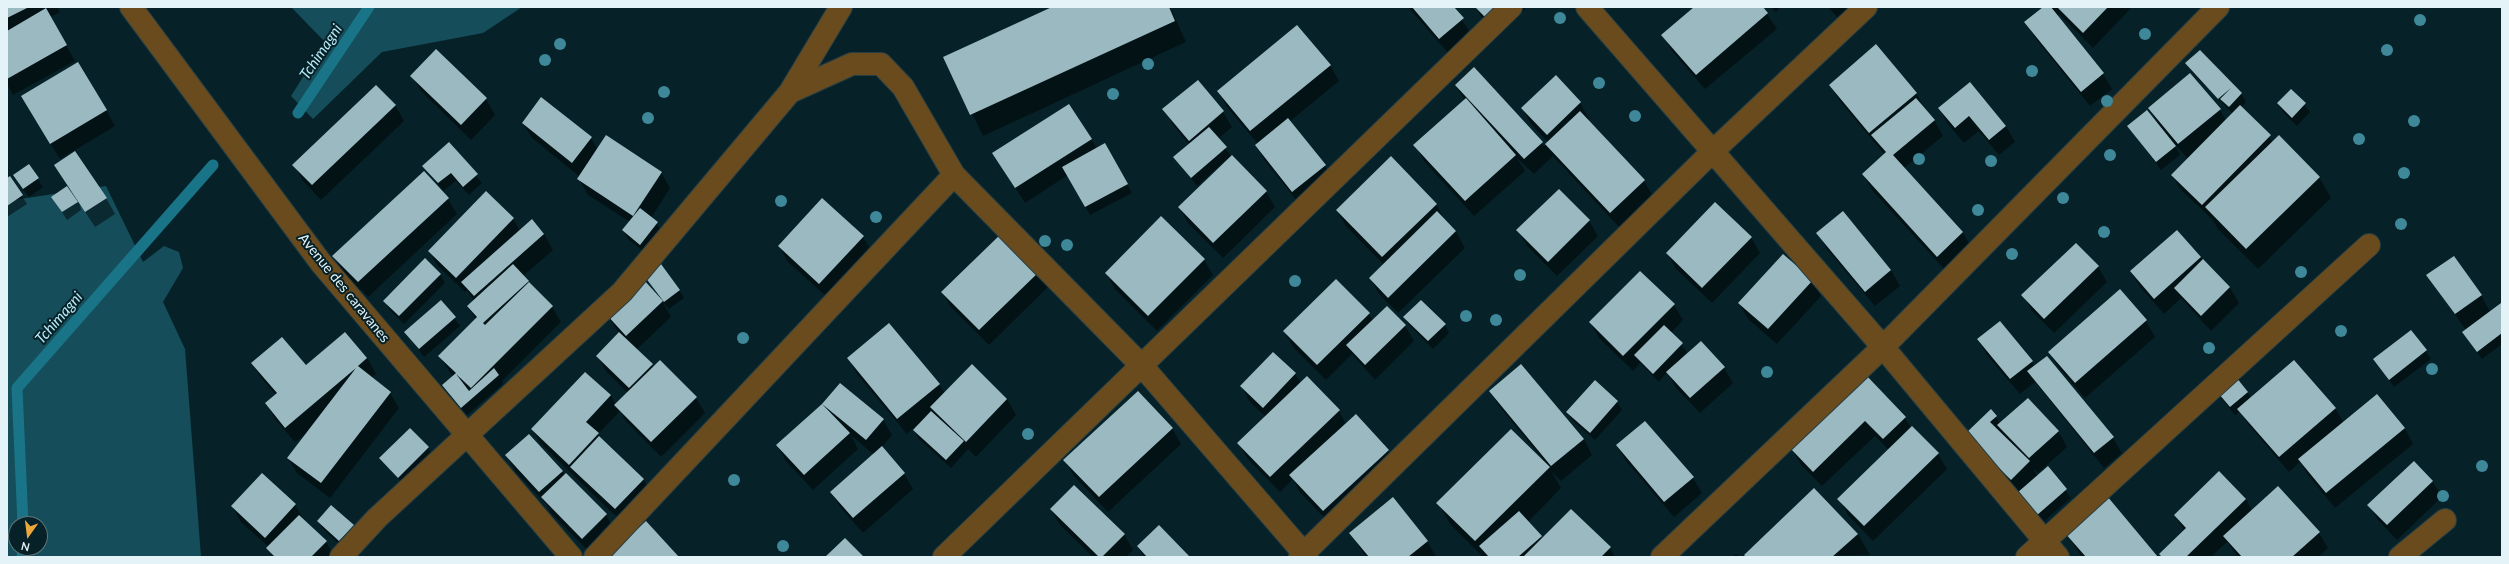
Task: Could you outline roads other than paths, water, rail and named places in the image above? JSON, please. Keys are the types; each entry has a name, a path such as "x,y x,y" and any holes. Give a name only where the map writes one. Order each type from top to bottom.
{"street":[{"name":"Avenue des caravanes","path":"131,7 321,263 571,557"},
{"path":"341,557 377,518 622,292 790,92 841,7"},
{"path":"944,557 1143,367 1511,7"},
{"path":"1587,7 1883,347 2058,557"},
{"path":"790,92 852,64 881,64 903,87 954,175 1143,367 1304,556 1712,152 1866,7"},
{"path":"1662,557 1883,347 2218,7"},
{"path":"595,557 954,175"},
{"path":"2027,557 2369,245"},
{"path":"2400,557 2445,520"}],"waterway":[{"name":"Tchimagni","path":"298,113 369,7"},
{"name":"Tchimagni","path":"23,516 17,388 213,165"}]}
